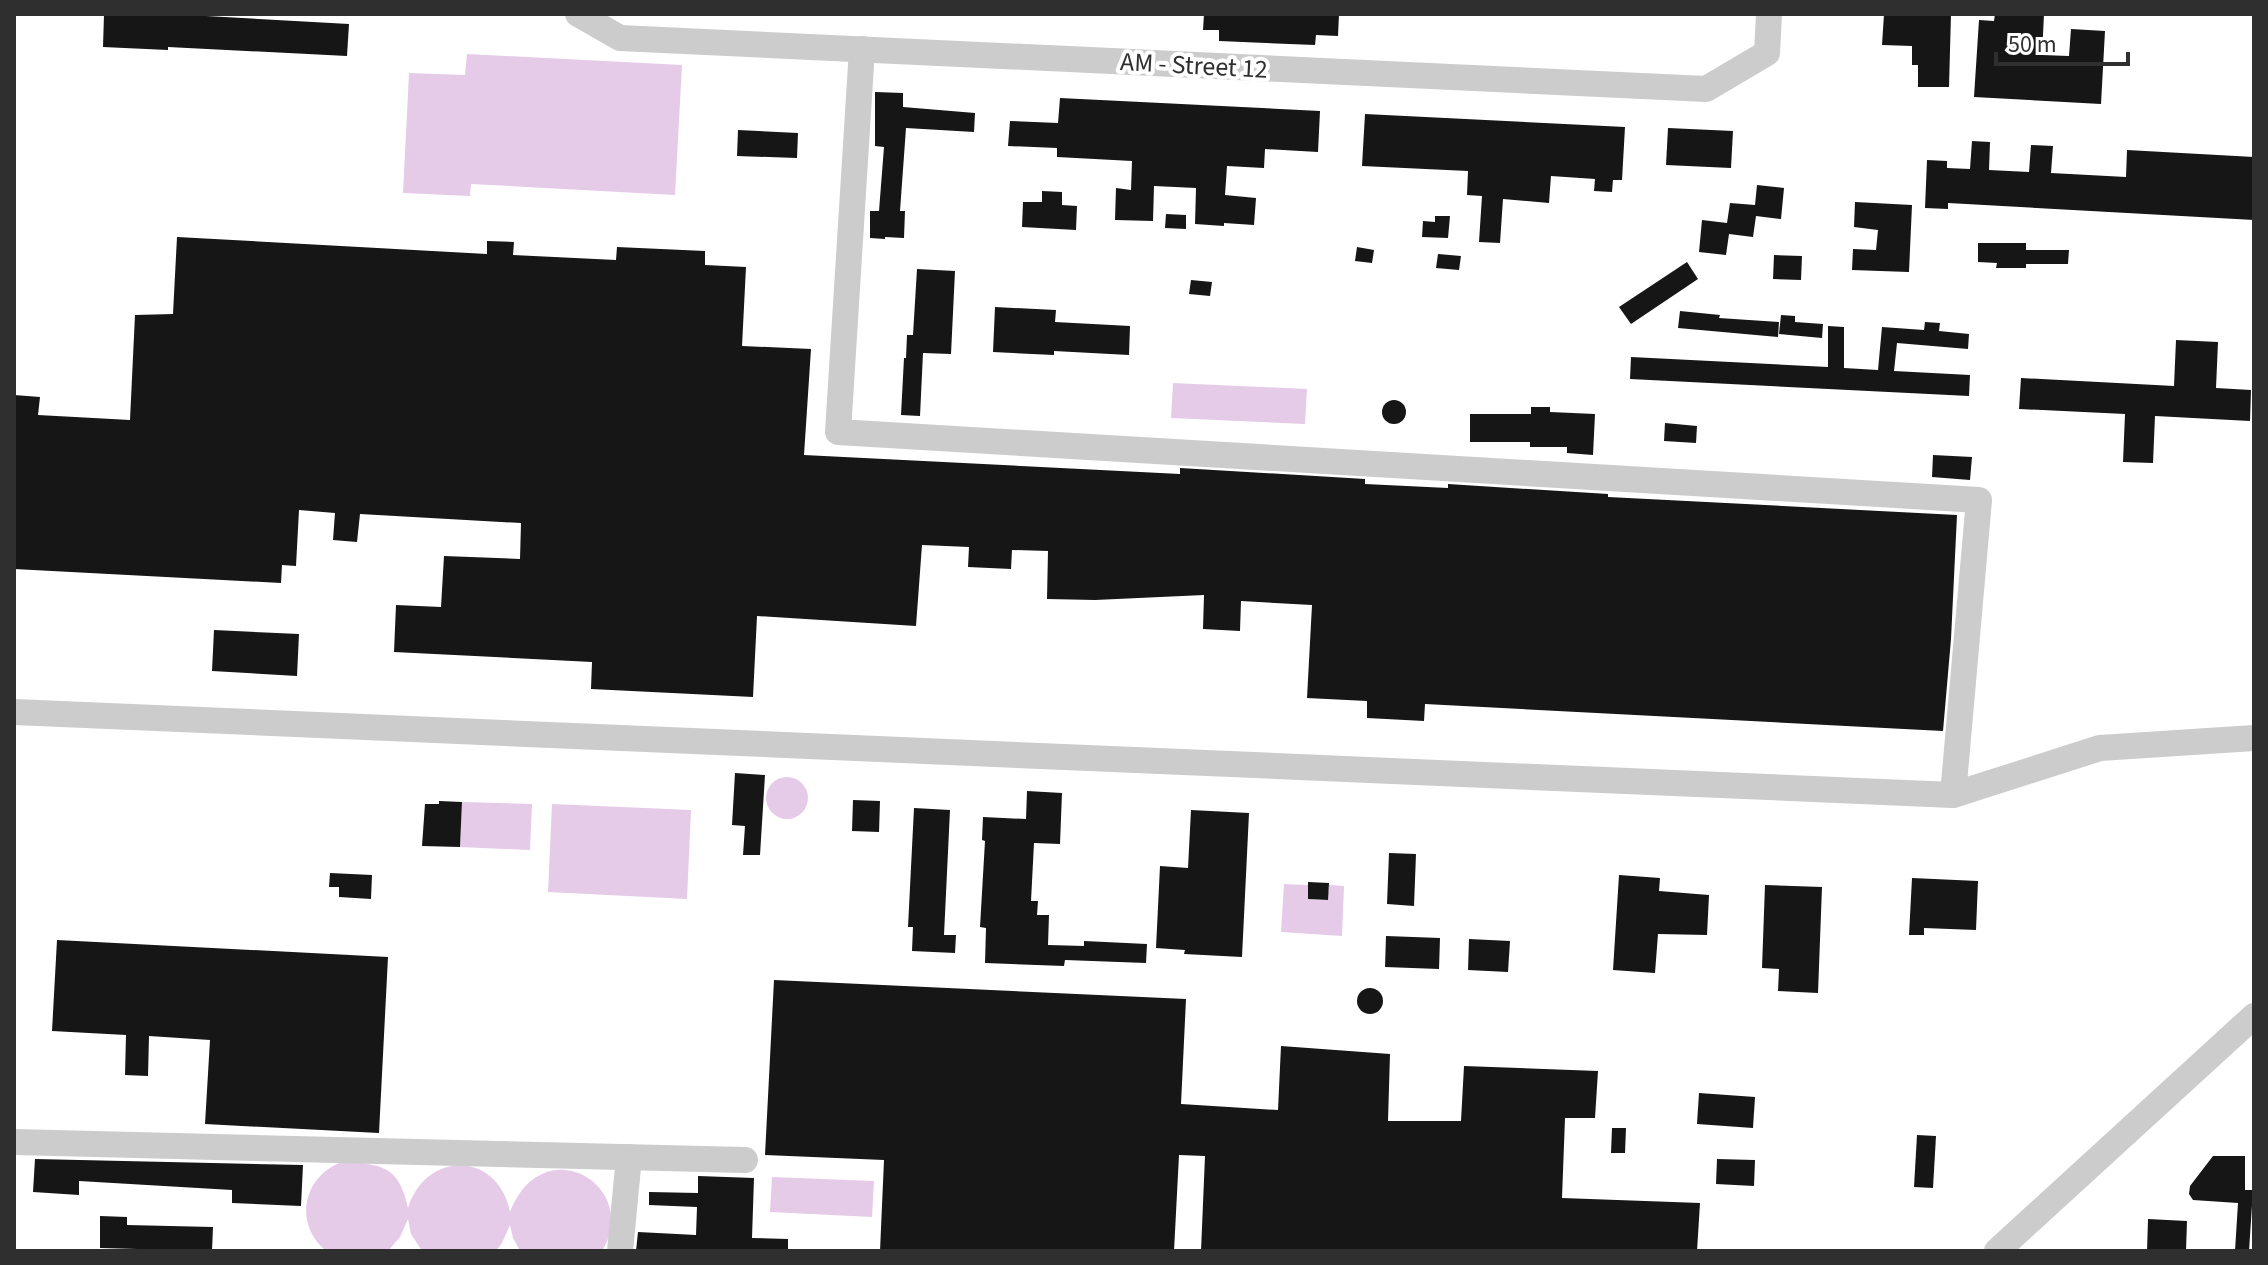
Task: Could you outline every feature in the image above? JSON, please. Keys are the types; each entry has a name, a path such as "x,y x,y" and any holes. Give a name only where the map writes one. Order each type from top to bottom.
{"lane":[{"name":"AM - Street 12","path":"578,14 620,38 1706,89 1767,53 1769,14"},
{"path":"862,49 838,432 1979,500 1953,795"},
{"path":"14,712 1953,795 2100,748 2254,738"},
{"path":"1997,1251 2254,1016"},
{"path":"14,1142 745,1160"},
{"path":"620,1251 629,1157"}],"shaded area":[{"path":"467,54 682,65 675,195 471,184 470,196 403,193 409,73 465,75"},
{"path":"1173,383 1307,389 1305,424 1171,418"},
{"path":"787,777 802,783 808,798 802,813 787,819 772,813 766,798 772,783"},
{"path":"462,802 532,804 530,850 460,847"},
{"path":"552,804 691,810 687,899 548,892"},
{"path":"1284,884 1308,885 1308,899 1327,900 1329,885 1344,886 1342,936 1281,932"},
{"path":"342,1162 368,1164 386,1170 399,1183 408,1208 417,1189 430,1176 445,1168 461,1165 477,1169 492,1177 503,1192 510,1212 525,1187 544,1173 564,1170 583,1175 599,1188 609,1206 611,1227 602,1251 520,1251 510,1225 496,1251 422,1251 411,1234 408,1219 400,1237 388,1251 326,1251 309,1228 307,1202 318,1178"},
{"path":"772,1177 874,1181 872,1217 770,1212"}],"building":[{"path":"104,14 170,14 349,24 347,56 103,47"},
{"path":"1204,14 1339,14 1338,36 1316,35 1315,45 1219,41 1219,30 1203,30"},
{"path":"1884,14 1951,14 1949,87 1918,87 1918,65 1912,65 1912,46 1882,45"},
{"path":"1995,14 2044,14 2042,55 2069,56 2071,29 2105,31 2101,104 1974,97 1979,20 1994,21"},
{"path":"875,92 903,93 903,107 975,113 974,132 906,128 900,211 905,211 904,238 870,238 870,211 879,211 884,147 875,146"},
{"path":"1060,98 1320,111 1318,152 1265,149 1264,168 1227,166 1225,195 1256,198 1254,225 1195,224 1196,188 1154,186 1153,221 1115,220 1116,188 1131,190 1132,161 1057,157 1057,148 1008,146 1010,121 1058,123"},
{"path":"1365,114 1625,127 1622,180 1613,180 1612,192 1594,191 1595,179 1551,176 1549,203 1503,199 1500,243 1479,242 1482,196 1467,195 1468,171 1362,166"},
{"path":"1668,128 1733,131 1731,168 1666,165"},
{"path":"738,130 798,133 797,158 737,156"},
{"path":"1972,141 1990,142 1989,170 2029,172 2031,145 2053,146 2051,173 2126,177 2127,150 2254,157 2254,220 1948,203 1948,209 1925,208 1927,160 1947,161 1947,168 1970,169"},
{"path":"1757,185 1784,188 1781,219 1756,216 1753,237 1729,234 1726,255 1699,252 1702,220 1727,223 1730,203 1755,205"},
{"path":"1042,191 1062,192 1062,205 1077,206 1076,230 1022,227 1023,202 1042,202"},
{"path":"1855,202 1912,205 1909,272 1852,270 1853,249 1876,250 1878,230 1854,227"},
{"path":"1166,214 1186,215 1186,229 1165,228"},
{"path":"1435,216 1450,216 1448,238 1422,237 1423,221 1435,222"},
{"path":"177,237 487,254 487,241 514,242 513,255 616,260 617,247 705,251 705,265 746,267 742,346 811,349 804,455 1180,474 1180,468 1365,479 1365,484 1448,488 1448,484 1608,494 1608,497 1957,515 1943,731 1425,704 1424,721 1367,718 1367,701 1307,698 1312,605 1241,601 1240,631 1203,629 1204,595 1047,599 1048,551 1012,550 1011,569 968,567 969,547 922,545 916,626 757,616 753,697 591,689 592,662 394,652 396,605 441,607 444,556 520,559 521,523 360,514 357,542 333,540 335,513 299,510 296,566 282,565 281,583 14,569 14,395 40,397 38,415 130,420 135,315 173,314"},
{"path":"1978,243 2026,243 2026,250 2069,250 2068,264 1996,268 1997,263 1978,262"},
{"path":"1357,247 1374,250 1372,263 1355,261"},
{"path":"1438,254 1461,256 1459,270 1436,268"},
{"path":"1774,255 1802,256 1801,280 1773,279"},
{"path":"1687,262 1698,279 1631,324 1619,307"},
{"path":"917,269 955,271 951,354 923,353 920,416 901,415 904,358 907,335 913,335"},
{"path":"1191,280 1212,282 1210,296 1189,294"},
{"path":"995,307 1056,310 1055,322 1130,326 1129,355 993,352"},
{"path":"1680,311 1720,315 1719,318 1779,322 1778,337 1678,328"},
{"path":"1781,315 1795,316 1795,322 1823,324 1822,338 1779,334"},
{"path":"1925,322 1940,323 1939,331 1969,334 1968,349 1897,343 1894,371 1970,375 1969,396 1630,379 1631,357 1828,367 1828,326 1844,327 1844,368 1878,370 1882,327 1924,330"},
{"path":"2176,340 2218,342 2216,388 2251,390 2250,421 2155,416 2153,463 2123,462 2125,414 2019,409 2021,378 2174,386"},
{"path":"1394,400 1403,403 1406,412 1403,421 1394,424 1385,421 1382,412 1385,403"},
{"path":"1531,407 1550,407 1550,412 1595,414 1593,455 1567,453 1567,447 1530,447 1530,442 1470,442 1470,414 1531,414"},
{"path":"1665,423 1697,426 1696,443 1664,441"},
{"path":"1933,455 1972,457 1970,480 1932,477"},
{"path":"214,630 299,634 297,676 212,671"},
{"path":"735,773 765,775 760,855 743,855 745,826 732,825"},
{"path":"1027,791 1062,793 1060,844 1034,843 1031,901 1038,901 1037,915 1049,915 1048,945 1084,946 1084,941 1147,944 1146,963 1065,960 1064,966 985,963 986,928 980,927 985,841 982,840 983,817 1026,819"},
{"path":"853,800 880,801 879,832 852,831"},
{"path":"439,801 462,802 460,847 422,846 425,804 439,804"},
{"path":"914,808 950,810 944,935 956,935 955,953 912,951 913,927 908,927"},
{"path":"1191,810 1249,813 1242,957 1184,954 1185,950 1156,948 1160,866 1188,868"},
{"path":"1389,853 1416,854 1414,906 1387,904"},
{"path":"330,873 372,875 371,899 339,897 339,887 329,887"},
{"path":"1619,875 1660,878 1659,891 1709,895 1707,935 1658,934 1655,973 1613,970"},
{"path":"1912,878 1978,881 1976,930 1924,928 1924,935 1909,935"},
{"path":"1308,882 1329,883 1328,900 1308,899"},
{"path":"1765,885 1822,887 1818,993 1778,991 1779,969 1762,968"},
{"path":"1386,936 1440,938 1439,969 1385,967"},
{"path":"1469,939 1510,941 1508,972 1468,970"},
{"path":"57,940 388,957 379,1133 205,1124 210,1040 149,1036 148,1076 125,1075 126,1035 52,1031"},
{"path":"774,980 1186,999 1181,1104 1278,1110 1281,1046 1390,1054 1388,1121 1461,1121 1464,1066 1598,1071 1595,1118 1565,1118 1562,1198 1700,1203 1697,1251 1201,1251 1205,1156 1179,1155 1174,1251 880,1251 884,1160 765,1155"},
{"path":"1370,988 1379,992 1383,1001 1379,1010 1370,1014 1361,1010 1357,1001 1361,992"},
{"path":"1699,1093 1755,1097 1753,1128 1697,1124"},
{"path":"1612,1128 1626,1128 1625,1153 1611,1153"},
{"path":"1917,1135 1936,1136 1933,1188 1914,1187"},
{"path":"2213,1156 2245,1156 2245,1190 2253,1190 2249,1251 2235,1251 2238,1203 2193,1200 2189,1194 2190,1186"},
{"path":"35,1159 303,1165 301,1206 232,1203 232,1190 79,1181 79,1195 33,1192"},
{"path":"1717,1159 1755,1160 1754,1186 1716,1184"},
{"path":"698,1176 754,1178 752,1238 788,1239 788,1251 636,1251 638,1232 696,1235 697,1207 649,1205 649,1192 698,1193"},
{"path":"100,1216 127,1217 127,1225 213,1227 212,1251 100,1248"},
{"path":"2148,1219 2187,1221 2186,1251 2147,1251"}]}
